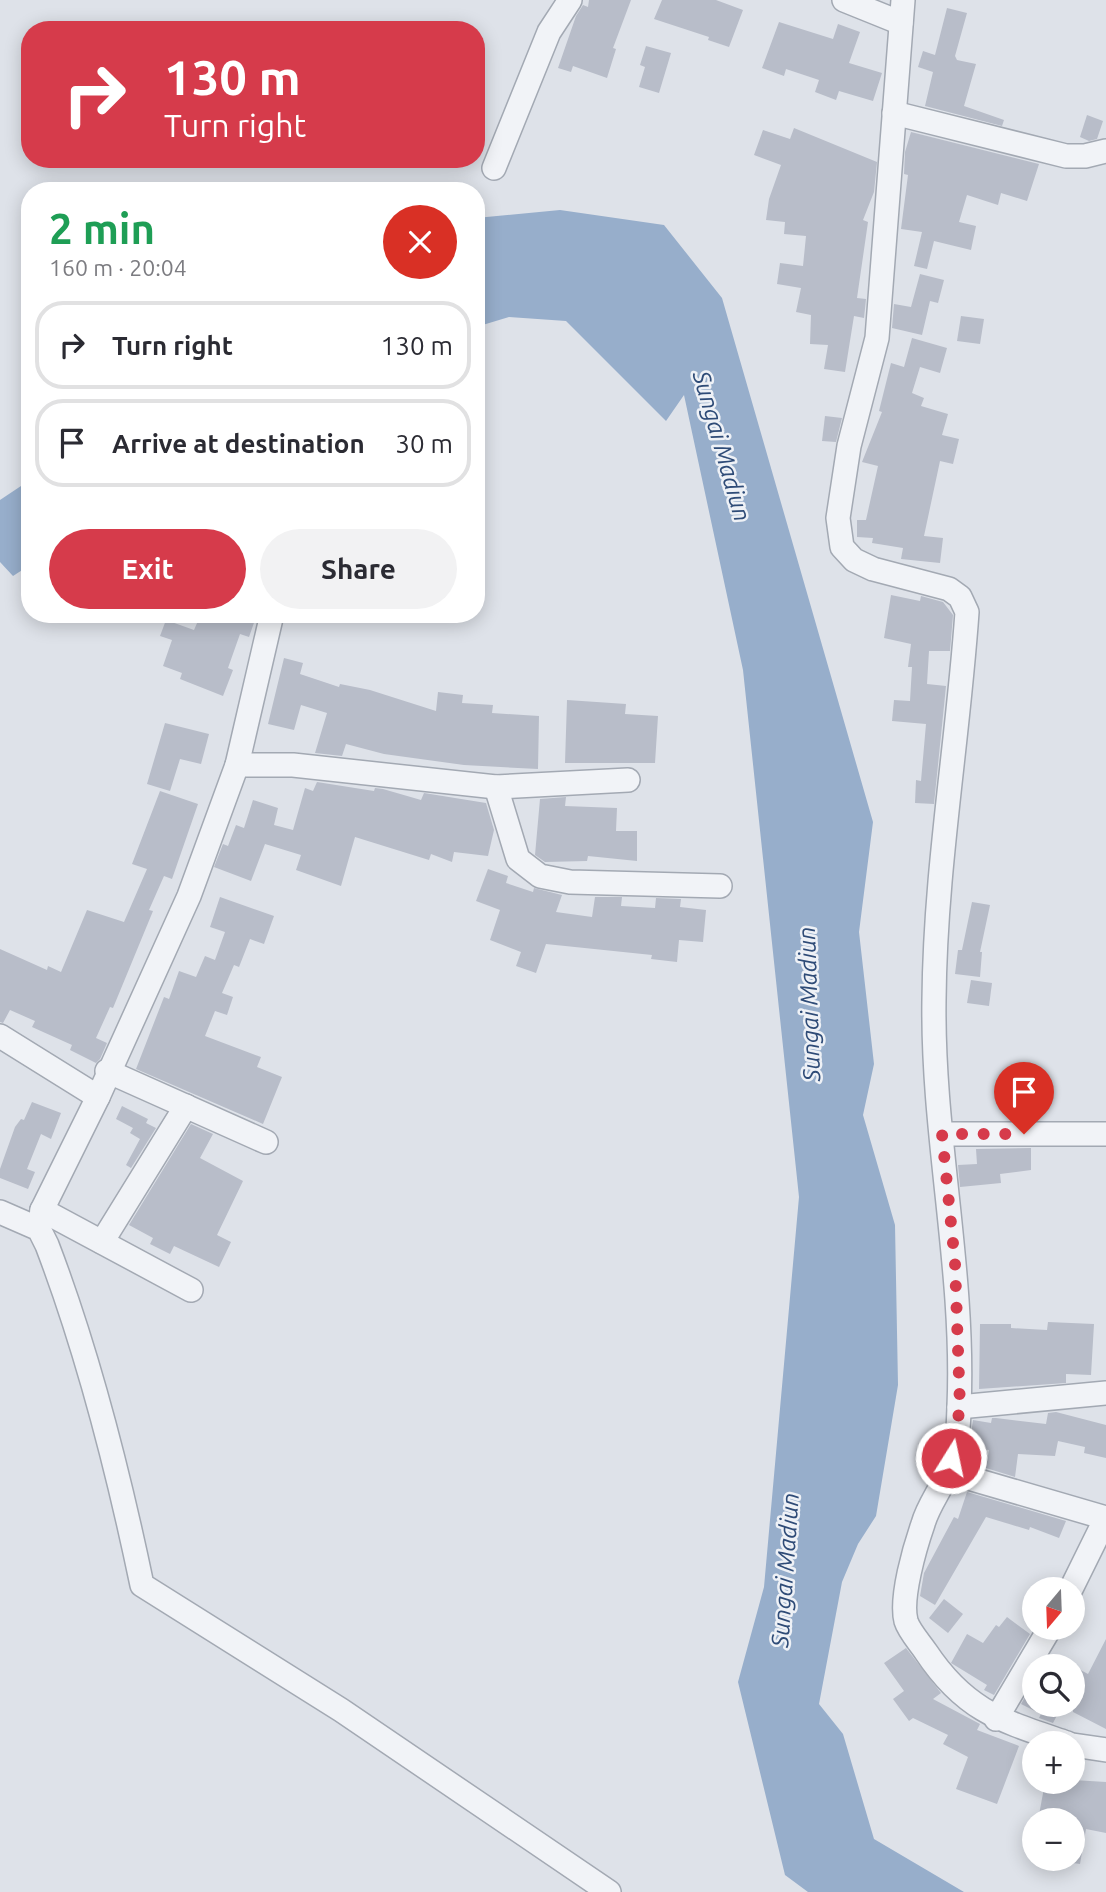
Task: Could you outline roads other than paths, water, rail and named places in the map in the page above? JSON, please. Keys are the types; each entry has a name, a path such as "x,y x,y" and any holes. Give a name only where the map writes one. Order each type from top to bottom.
{"street":[{"path":"495,168 549,32 570,0"},
{"path":"844,0 902,11 877,338 849,446 838,518 842,547 854,561 873,569 948,589 960,597 967,612 941,853 933,1002 942,1134 955,1263 960,1407 948,1472 923,1522 906,1597 906,1622 949,1681 969,1700 996,1719 1032,1731"},
{"path":"894,113 1066,156 1084,156 1106,151"},
{"path":"270,623 237,765 189,896 41,1220 122,1487 142,1585 341,1710 608,1892"},
{"path":"237,765 293,765 496,787 628,780"},
{"path":"496,787 518,859 540,876 570,883 720,886"},
{"path":"0,1036 98,1097"},
{"path":"107,1071 266,1142"},
{"path":"102,1242 186,1106"},
{"path":"942,1134 1106,1134"},
{"path":"0,1212 41,1220 102,1242 191,1290"},
{"path":"960,1407 1106,1393"},
{"path":"948,1472 1106,1518 1077,1577"},
{"path":"996,1719 1043,1640"},
{"path":"1085,1747 1106,1750"}],"water":[{"name":"Sungai Madiun","path":"560,210 664,225 722,298 873,822 859,932 874,1064 863,1115 895,1225 898,1385 876,1516 858,1544 842,1582 819,1704 843,1734 874,1839 964,1892 808,1892 785,1875 738,1682 764,1587 799,1197 743,670 684,395 666,421 566,321 509,317 485,324 485,217"},
{"path":"21,486 21,571 13,576 0,562 0,500"}]}
